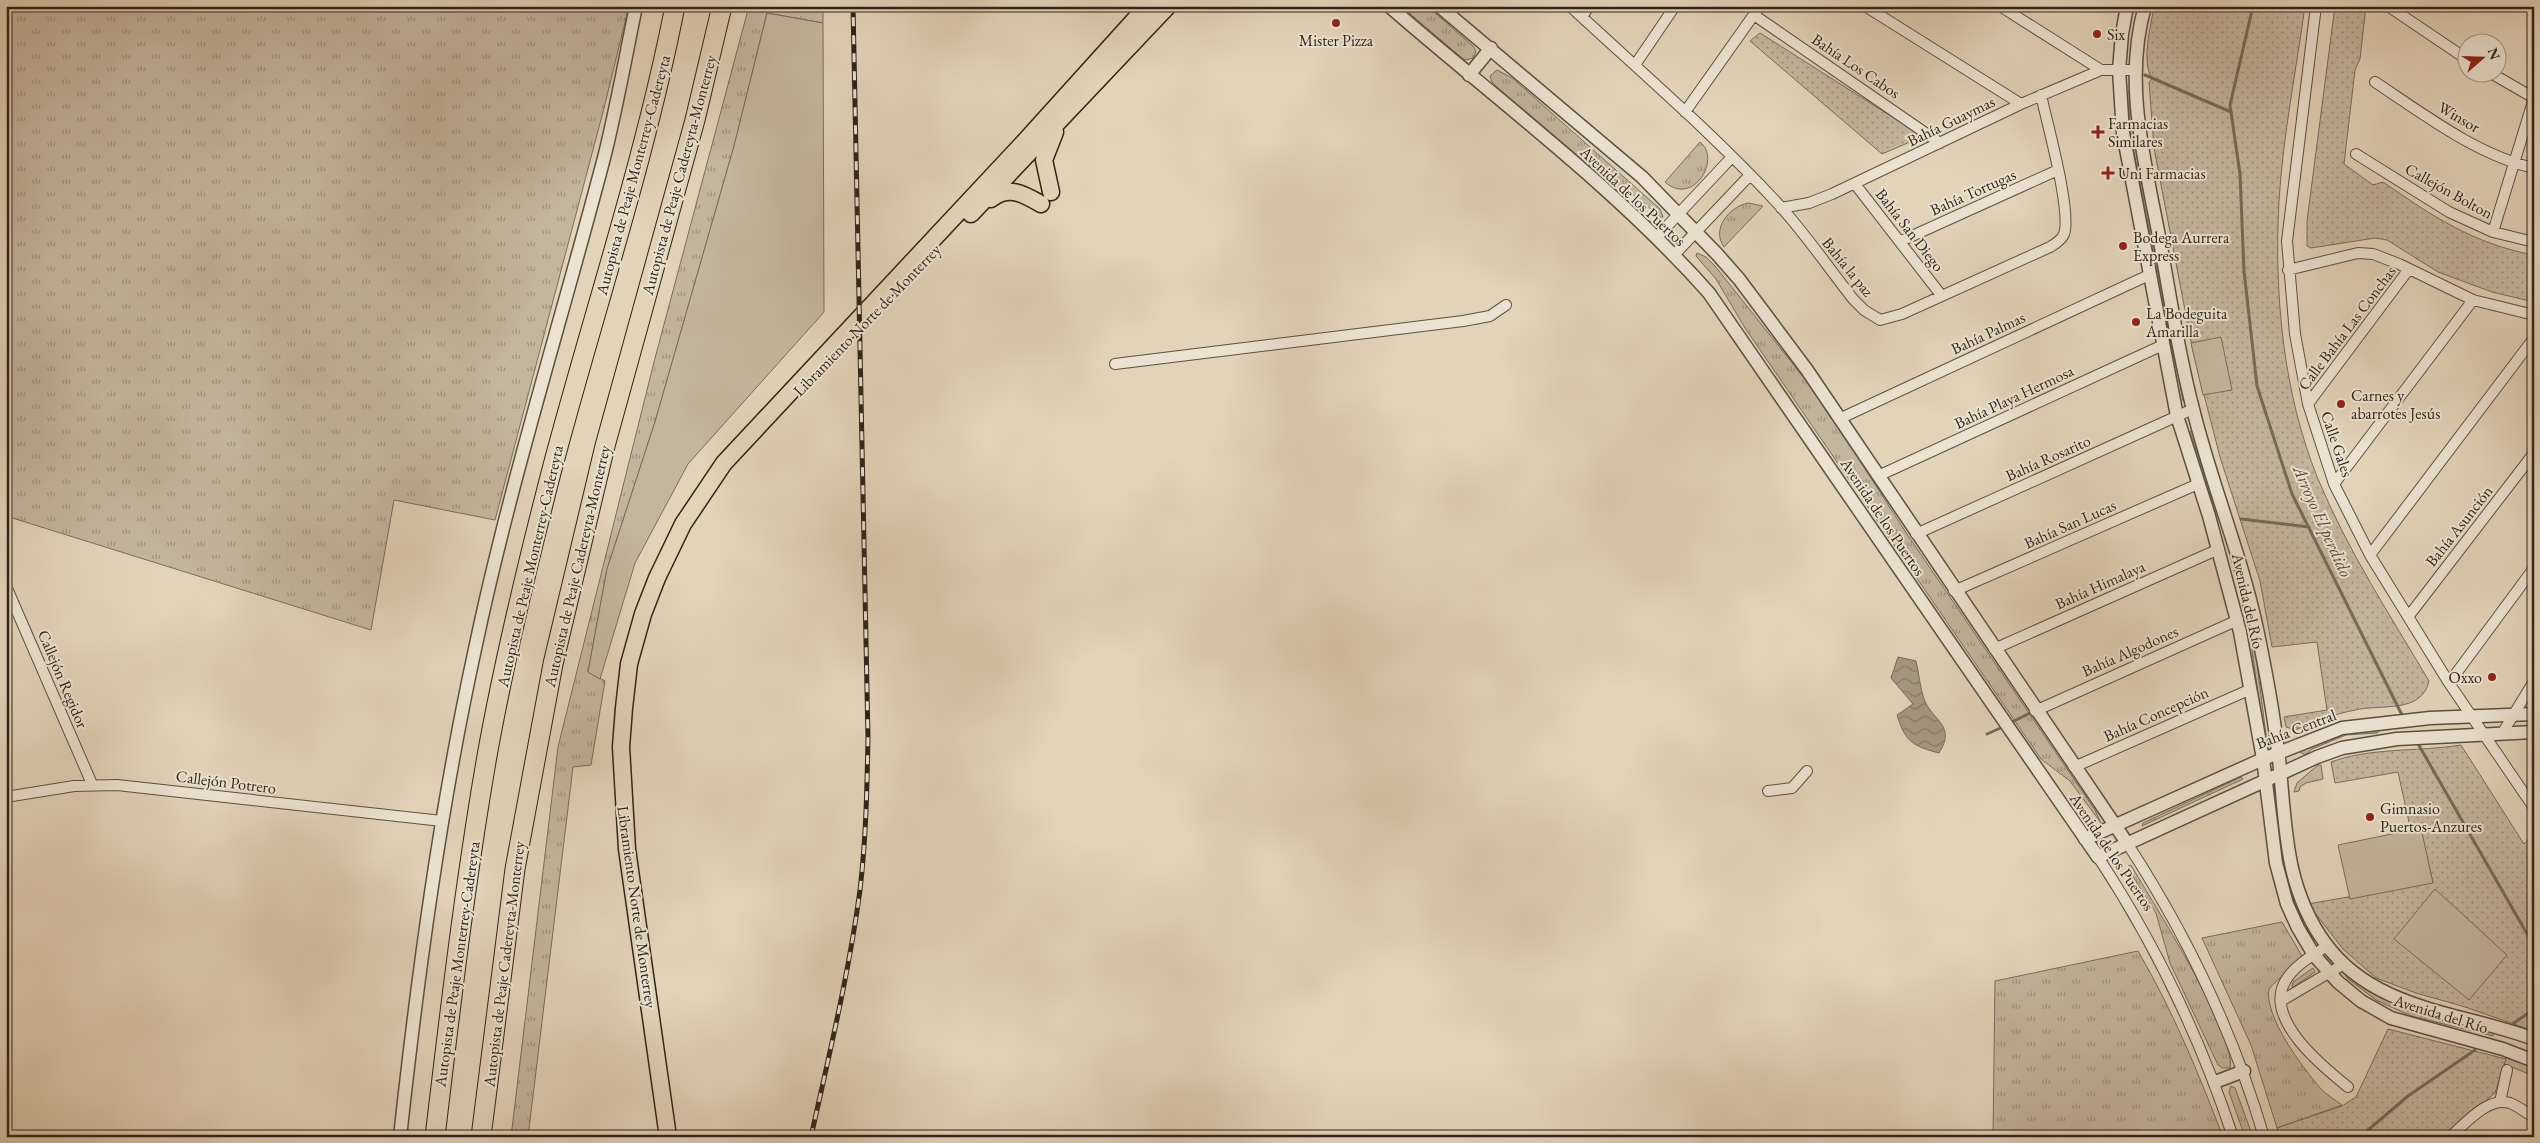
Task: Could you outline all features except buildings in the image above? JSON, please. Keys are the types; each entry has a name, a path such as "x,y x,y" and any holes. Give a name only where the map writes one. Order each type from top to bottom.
{"highway":[{"name":"Autopista de Peaje Monterrey-Cadereyta","path":"435,1137 464,899 503,677 551,473 655,95 675,6"},
{"name":"Autopista de Peaje Cadereyta-Monterrey","path":"482,1137 515,869 552,664 603,455 692,129 722,6"}],"main road":[{"name":"Libramiento Norte de Monterrey","path":"668,1137 626,839 621,747 628,664 643,614 661,570 683,524 724,463 1026,140 1146,6"},
{"name":"Libramiento Norte de Monterrey","path":"628,677 635,667 650,614 674,554 702,505 733,463 809,379 977,209 1168,6"},
{"path":"977,209 999,192 1010,190 1046,198 1044,160 1059,122"}],"street":[{"path":"400,1137 415,1003 442,821 484,609 606,151 636,6"},
{"name":"Avenida de los Puertos","path":"1389,6 1469,76 1549,141 1674,255 1709,293 2032,764 2098,857 2148,936 2215,1082 2233,1137"},
{"name":"Avenida de los Puertos","path":"1439,6 1642,177 1696,231 1765,312 2159,892 2189,946 2216,1003 2244,1072 2264,1137"},
{"name":"Bahía la paz","path":"1570,6 1750,175 1781,208 1853,299 1871,316 1880,320 1890,318 2050,247 2064,236 2066,224 2058,170 2041,96"},
{"path":"1582,17 1589,6"},
{"path":"1635,65 1675,6"},
{"path":"1865,6 2021,104"},
{"path":"2000,6 2101,70"},
{"name":"Avenida del Río","path":"2127,6 2119,70 2123,133 2177,416 2219,549 2239,626 2263,759 2276,863 2282,891 2298,928 2314,955 2328,973 2361,1001 2391,1018 2504,1049 2534,1061"},
{"name":"Avenida del Río","path":"2145,6 2135,70 2137,115 2144,160 2193,409 2242,570 2257,628 2278,752 2284,827 2298,892 2311,922 2327,946 2367,984 2385,993 2446,1014 2508,1029 2534,1039"},
{"name":"Calle Gales","path":"2316,6 2287,241 2295,334 2308,404 2334,484 2370,555 2449,683 2534,808"},
{"path":"2388,6 2458,53"},
{"path":"1685,112 1757,11"},
{"name":"Bahía Los Cabos","path":"1757,11 1940,143"},
{"path":"1469,76 1490,48"},
{"name":"Bahía Guaymas","path":"1781,208 1809,203 1855,184 2021,104 2101,70 2135,70"},
{"name":"Winsor","path":"2375,82 2466,139 2513,163 2534,168"},
{"path":"2493,232 2534,98 2506,82"},
{"name":"Callejón Bolton","path":"2356,154 2449,212 2493,232 2534,242"},
{"path":"1656,238 1732,158"},
{"name":"Bahía Tortugas","path":"1901,241 2058,170"},
{"path":"1674,255 1750,175"},
{"name":"Bahía San Diego","path":"1855,184 1941,295"},
{"path":"2288,270 2358,253 2373,254 2473,300 2534,315"},
{"name":"Calle Bahía Las Conchas","path":"2308,404 2409,269"},
{"name":"Bahía Palmas","path":"1839,419 2149,275"},
{"path":"2334,484 2473,300"},
{"path":"1115,364 1490,316 1506,305"},
{"path":"2370,555 2534,338"},
{"name":"Bahía Playa Hermosa","path":"1878,476 2163,345"},
{"name":"Bahía Rosarito","path":"1916,534 2193,409"},
{"name":"Bahía Asunción","path":"2408,617 2534,453"},
{"name":"Bahía San Lucas","path":"1954,591 2198,484"},
{"name":"Bahía Himalaya","path":"1994,649 2219,549"},
{"path":"2449,683 2534,568"},
{"name":"Callejón Regidor","path":"6,586 92,784"},
{"path":"2239,626 2257,628"},
{"name":"Bahía Algodones","path":"2035,711 2239,626"},
{"path":"2503,732 2512,714 2534,681"},
{"name":"Bahía Concepción","path":"2074,767 2251,688"},
{"name":"Bahía Central","path":"2085,838 2278,752 2342,728 2430,718 2534,714"},
{"path":"2390,722 2392,740"},
{"name":"Bahía Central","path":"2098,857 2266,780 2342,748 2392,740 2484,733 2534,732"},
{"path":"1768,791 1792,788 1807,771"},
{"name":"Callejón Potrero","path":"6,797 92,784 117,785 442,821"},
{"path":"2298,928 2311,922"},
{"path":"2327,946 2286,980 2281,989 2281,1001 2285,1019 2297,1038 2314,1059 2348,1087"},
{"path":"2281,1001 2344,964"},
{"path":"2504,1049 2508,1029"},
{"path":"2505,1102 2507,1070"},
{"path":"2215,1082 2244,1072"},
{"path":"2450,1137 2476,1114 2505,1102 2534,1117"}],"green space":[{"path":"6,6 629,6 603,112 495,520 394,500 371,630 6,516"},
{"path":"749,6 823,6 823,23 767,13 734,146 655,422 607,569 588,672 605,681 591,765 573,767 528,1137 511,1137 558,747 654,362"},
{"path":"1401,6 1427,6 1473,46 1476,51 1473,58 1466,60 1462,58"},
{"path":"2154,6 2305,6 2287,128 2279,201 2278,272 2280,307 2289,378 2306,446 2330,506 2356,557 2429,681 2425,691 2418,699 2409,703 2399,706 2365,708 2347,712 2295,730 2286,727 2284,717 2327,710 2317,642 2272,647 2260,581 2220,457 2193,352 2154,148 2149,82 2152,79 2147,63 2147,53"},
{"path":"2335,6 2366,6 2360,59 2355,70 2344,164 2373,185 2383,182 2454,227 2492,244 2534,255 2534,302 2492,292 2438,272 2387,240 2375,238 2311,248 2307,246 2307,221"},
{"path":"767,13 823,23 824,312 688,464 635,563 600,679 588,672 607,569 655,422 734,146"},
{"path":"1760,33 1916,132 1919,137 1882,154 1750,41"},
{"path":"1497,70 1512,78 1660,209 1663,217 1660,217 1636,196 1611,184 1496,86 1490,76"},
{"path":"2129,90 2185,400 2183,401 2129,127"},
{"path":"1700,142 1706,150 1708,159 1706,169 1701,178 1694,185 1685,189 1675,188 1665,182"},
{"path":"1748,203 1763,206 1724,247 1720,233 1724,220 1734,209"},
{"path":"1697,253 1706,257 1715,266 1816,393 1907,534 2095,810 2101,823 2070,781 2041,759 1745,328 1716,279 1696,256"},
{"path":"2221,337 2232,390 2203,395 2191,343"},
{"path":"2193,429 2228,533 2250,625 2248,626 2225,535 2190,432"},
{"path":"2250,637 2254,640 2266,735 2264,735"},
{"path":"2382,729 2377,733 2346,735 2312,749 2305,755 2300,752 2300,748 2345,731"},
{"path":"2461,745 2524,844 2532,836 2534,840 2534,1031 2462,1006 2416,993 2376,978 2343,949 2308,904 2433,882 2420,829 2411,831 2398,772 2335,783 2331,762 2363,754"},
{"path":"2318,765 2321,765 2323,779 2306,783 2300,787 2299,791 2294,792 2297,783"},
{"path":"2241,777 2243,779 2142,826 2143,823"},
{"path":"2273,793 2303,918 2301,918 2291,895 2283,866"},
{"path":"2421,828 2433,883 2350,899 2338,845"},
{"path":"2131,865 2207,998 2229,1051 2230,1068 2222,1068 2218,1065 2170,963 2156,913 2128,869 2128,866"},
{"path":"2435,889 2507,955 2469,1000 2394,939"},
{"path":"2282,922 2302,956 2296,965 2269,989 2272,1013 2295,1056 2321,1089 2342,1105 2277,1128 2251,1045 2202,938"},
{"path":"2138,951 2163,996 2223,1137 1993,1137 1995,981"},
{"path":"2313,968 2315,972 2292,988 2293,982"},
{"path":"2348,974 2381,998 2418,1012 2493,1032 2493,1036 2411,1016 2376,1000 2348,979 2345,975"},
{"path":"2388,1029 2506,1059 2495,1093 2443,1137 2279,1137 2277,1128 2342,1106 2356,1097"},
{"path":"2507,1054 2534,1063 2534,1076 2504,1064"},
{"path":"2231,1086 2235,1088 2253,1137 2245,1137 2229,1092"}],"water":[{"path":"1898,657 1916,661 1924,699 1944,729 1944,744 1939,753 1916,745 1907,737 1900,724 1897,715 1913,704 1891,678"}],"waterway":[{"name":"Arroyo El perdido","path":"2253,6 2230,105 2240,174 2244,271 2257,386 2292,494 2403,717"},
{"path":"2145,75 2231,112"},
{"path":"2241,519 2309,527"},
{"path":"2010,723 2034,711"},
{"path":"1987,734 2005,726"},
{"name":"Arroyo El perdido","path":"2417,742 2534,946"},
{"path":"2514,1023 2534,1009"},
{"path":"2360,1137 2408,1096 2475,1050"}],"railway":[{"path":"811,1137 850,952 860,890 867,795 868,738 853,6"}],"place":[{"name":"Mister Pizza","path":"1336,23"},
{"name":"Six","path":"2097,34"},
{"name":"Farmacias Similares","path":"2098,132"},
{"name":"Uni Farmacias","path":"2108,173"},
{"name":"Bodega Aurrera Express","path":"2123,246"},
{"name":"La Bodeguita Amarilla","path":"2136,322"},
{"name":"Carnes y abarrotes Jesús","path":"2341,404"},
{"name":"Oxxo","path":"2492,677"},
{"name":"Gimnasio Puertos-Anzures","path":"2370,817"}]}
